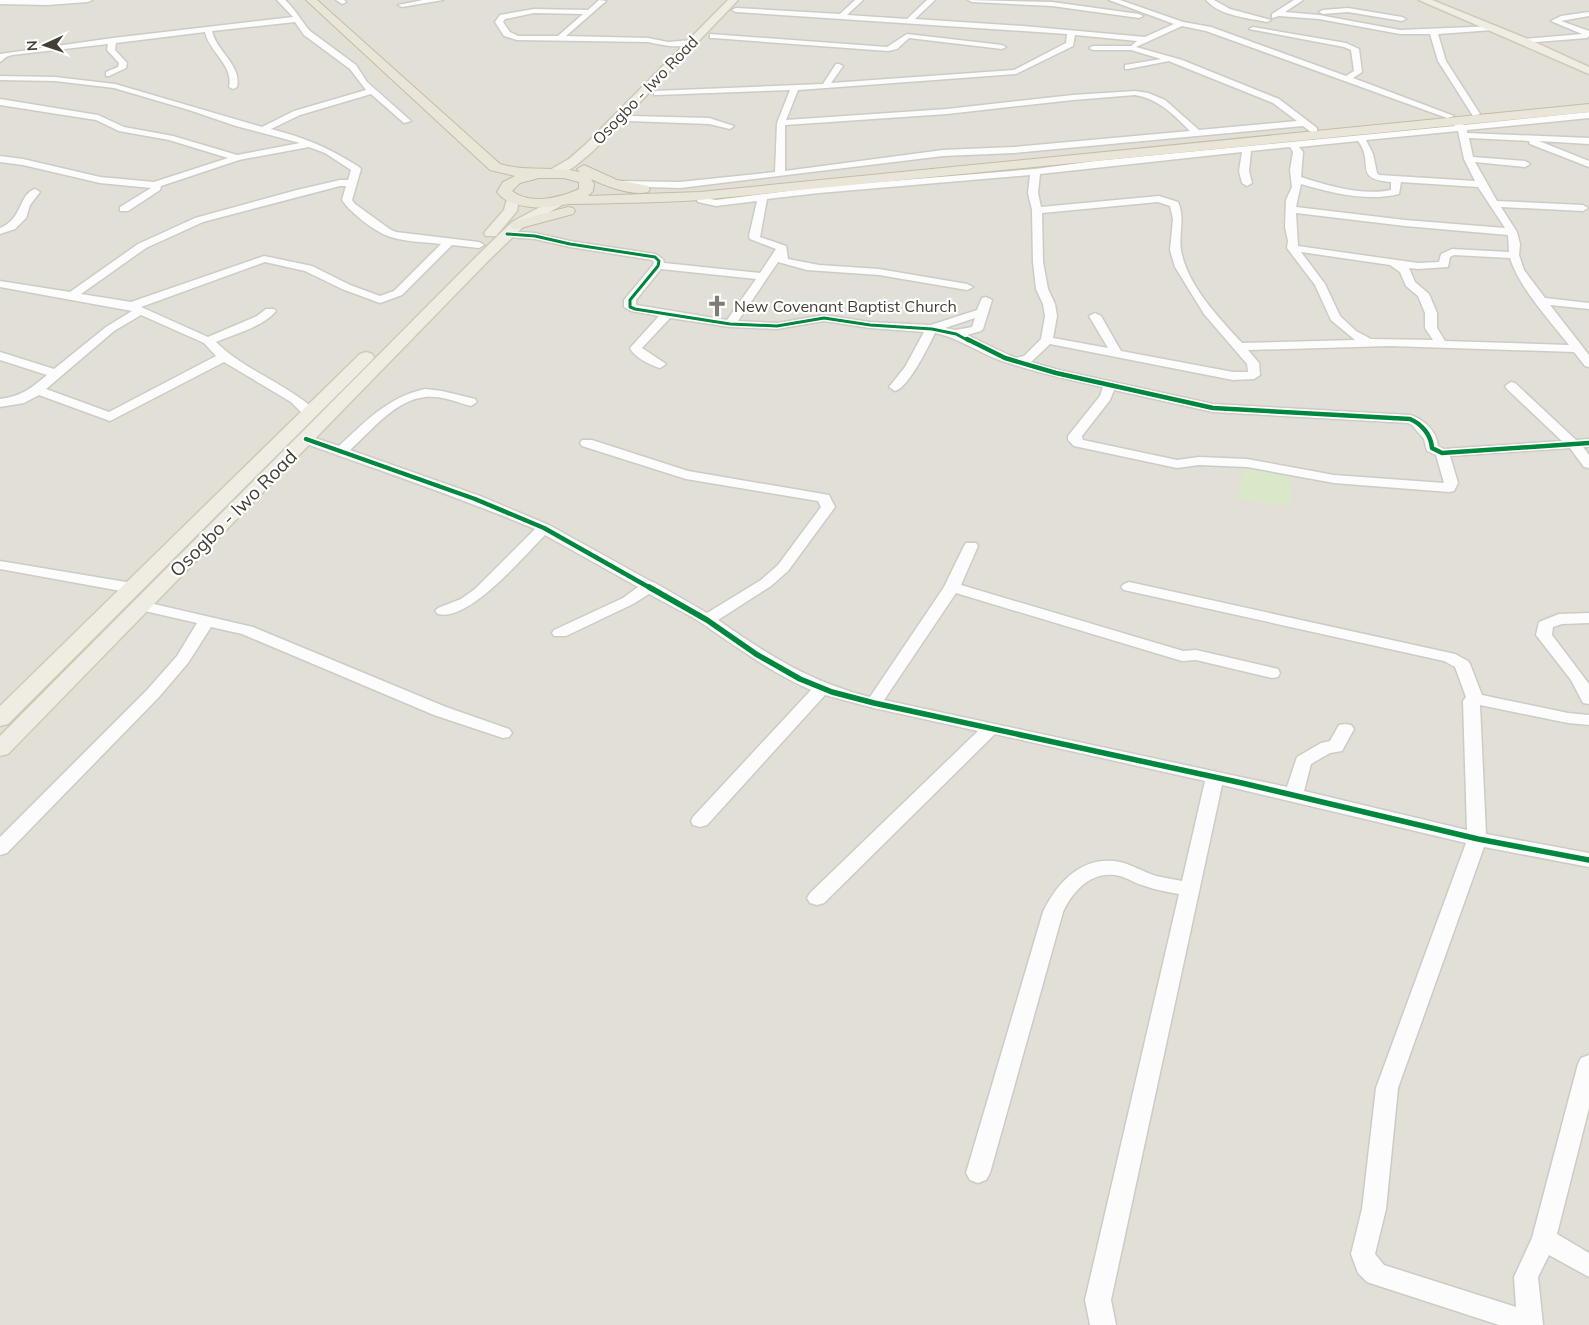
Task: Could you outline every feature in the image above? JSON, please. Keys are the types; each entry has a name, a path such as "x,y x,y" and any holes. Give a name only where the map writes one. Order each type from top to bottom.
{"highway":[{"path":"297,0 476,166 497,180 508,195 533,203 700,196 967,173 1309,126 1458,125 1476,114 1589,102"},
{"path":"311,0 495,167 508,171 584,179 665,192"},
{"path":"563,201 584,179 598,178 611,184 665,192 1107,153 1265,144 1458,125 1589,108"},
{"path":"508,195 505,187 509,183 523,177 546,174"},
{"path":"512,230 582,208 623,200"}],"main road":[{"name":"Osogbo - Iwo Road","path":"546,174 573,162 589,148 692,42 735,5 746,0"},
{"path":"1424,0 1524,41 1589,71"},
{"name":"Osogbo - Iwo Road","path":"584,179 632,119 713,36 735,5"},
{"name":"Osogbo - Iwo Road","path":"0,719 456,269 510,211 508,195"},
{"name":"Osogbo - Iwo Road","path":"0,749 512,230 563,201"}],"street":[{"path":"0,2 88,0"},
{"path":"281,0 294,12 307,33 353,67 364,84 407,121"},
{"path":"402,5 439,0"},
{"path":"841,17 859,0"},
{"path":"909,21 931,0"},
{"path":"972,0 1052,4 1171,20"},
{"path":"1113,0 1182,24 1200,27 1347,79 1458,125 1530,138 1589,141"},
{"path":"1210,0 1213,4 1231,12 1267,20"},
{"path":"1231,38 1253,29 1299,0"},
{"path":"559,39 602,1"},
{"path":"999,10 1004,1"},
{"path":"0,11 18,3"},
{"path":"735,5 841,17 1071,32 1143,39"},
{"path":"589,12 532,7 503,17 499,22 503,30 513,37 648,40 668,44 692,42"},
{"path":"1288,8 1319,17 1325,16 1330,11"},
{"path":"1310,13 1348,10 1402,20"},
{"path":"1278,14 1319,17 1391,32 1434,32 1493,28"},
{"path":"1587,35 1555,21 1561,18 1589,14"},
{"path":"988,26 994,18"},
{"path":"1,56 113,40 298,19"},
{"path":"1131,48 1143,39 1182,24"},
{"path":"954,41 953,35 964,29 966,25"},
{"path":"208,29 210,39 228,64 235,80 233,87"},
{"path":"1253,29 1346,45 1355,49 1358,72 1347,79"},
{"path":"657,93 795,88 1016,72 1070,44 1071,32"},
{"path":"1434,32 1434,40 1439,48 1442,61 1476,114"},
{"path":"1524,41 1587,35"},
{"path":"713,36 888,49 894,47 908,36 1002,47"},
{"path":"109,74 122,68 123,63 111,50 113,40"},
{"path":"1093,48 1131,48 1169,59 1276,100 1309,126"},
{"path":"1128,67 1169,59"},
{"path":"825,86 839,66"},
{"path":"0,78 55,79 115,86 311,144 328,151 356,169 347,200 387,232 404,238 479,245"},
{"path":"780,174 781,123 795,88"},
{"path":"259,129 276,124 297,114 372,91"},
{"path":"781,123 866,118 1143,94 1166,104 1197,133"},
{"path":"0,102 98,118 122,129 170,138 238,158"},
{"path":"700,196 701,200 705,202 716,203 967,173 1035,172 1247,149 1265,144 1292,144 1458,125 1589,115"},
{"path":"632,119 709,121 730,126"},
{"path":"1458,125 1469,159 1481,184 1512,232 1515,244 1514,255 1519,270 1540,301 1589,363"},
{"path":"611,184 680,185 943,153 1014,150 1197,133 1309,126"},
{"path":"1359,137 1363,140 1370,158 1372,174 1377,178 1481,184"},
{"path":"1530,138 1535,144 1589,164"},
{"path":"0,158 100,180 155,185 238,158 311,144"},
{"path":"1292,144 1298,152 1295,170 1298,179 1297,187 1290,200 1292,210 1290,227 1293,241 1292,248 1320,284 1335,318 1352,333 1367,342"},
{"path":"1247,149 1244,171 1247,183"},
{"path":"1469,159 1524,164"},
{"path":"1035,172 1036,185 1033,193 1036,210 1038,262 1042,289 1049,304 1051,316 1047,340"},
{"path":"1298,179 1322,186 1363,193 1388,194 1396,192 1396,180"},
{"path":"73,295 142,246 199,220 289,195 340,183 352,183"},
{"path":"124,208 149,194 157,188 155,185"},
{"path":"0,231 11,227 22,216 25,205 35,192"},
{"path":"763,197 754,236 755,239 782,248"},
{"path":"1586,211 1580,199 1588,198"},
{"path":"1017,359 1047,340 1233,376 1254,375 1254,363 1238,347 1189,286 1181,270 1176,254 1175,240 1178,218 1175,204 1159,199 1036,210"},
{"path":"1494,204 1586,211"},
{"path":"1292,210 1405,223 1512,232"},
{"path":"512,230 570,244 655,257 659,261 658,266 630,300 630,307 635,309 730,324 777,326 824,318 862,324 932,329 956,334 1017,359 1109,386 1124,387 1220,408 1410,419 1418,422 1432,438 1432,448 1442,453 1589,443"},
{"path":"0,403 20,400 38,390 56,373 110,329 131,315 136,309 264,259 308,268 346,287 380,300 398,293 448,243"},
{"path":"730,324 782,248"},
{"path":"782,248 783,261 792,264 821,269 878,272 922,281 967,287"},
{"path":"1292,248 1418,266 1444,265 1445,256 1452,252 1514,255"},
{"path":"1393,262 1405,270 1410,284 1423,294 1430,313 1431,328 1440,342"},
{"path":"658,266 762,276"},
{"path":"0,284 73,295 136,309 208,341 224,357 296,399 310,413"},
{"path":"956,334 977,329 981,320 980,312 986,300"},
{"path":"1540,301 1589,306"},
{"path":"208,341 252,322 270,311"},
{"path":"894,387 910,368 932,329 980,312"},
{"path":"660,364 637,352 636,348 667,314"},
{"path":"1096,316 1117,354"},
{"path":"1238,347 1367,342 1440,342 1577,349"},
{"path":"0,356 40,370 56,373"},
{"path":"38,390 110,416 224,357"},
{"path":"1109,386 1106,397 1075,436 1075,440 1079,443 1177,464 1199,462 1247,463 1334,479 1449,488 1451,483 1442,453"},
{"path":"1511,386 1574,445 1589,464"},
{"path":"341,452 378,418 396,404 411,397 424,393 470,402"},
{"path":"306,439 475,500 544,528 650,586 707,620 756,654 800,679 822,688 874,703 1294,794 1477,839 1589,860"},
{"path":"587,443 686,476 795,492 824,498 827,502 828,507 783,568 766,583 707,620"},
{"path":"443,611 466,602 480,592 544,528"},
{"path":"874,703 952,587 972,546"},
{"path":"0,565 132,588"},
{"path":"560,633 628,601 650,586"},
{"path":"952,587 1182,656 1196,655 1272,673"},
{"path":"1129,587 1449,657 1462,664 1475,699"},
{"path":"141,606 247,630 440,711 503,733"},
{"path":"1589,618 1559,619 1545,626 1544,635 1578,679 1589,699"},
{"path":"0,848 107,742 171,675 194,644 207,620"},
{"path":"700,821 822,688"},
{"path":"1475,699 1568,718 1589,720"},
{"path":"1475,699 1471,701 1477,839 1387,1088 1374,1209 1363,1254 1367,1265 1376,1274 1530,1324 1526,1277 1544,1238 1589,1064"},
{"path":"817,898 991,728"},
{"path":"1294,794 1302,761 1327,747 1336,747 1345,729"},
{"path":"1103,1325 1098,1300 1215,777"},
{"path":"978,1173 1059,896 1072,882 1088,870 1103,868 1121,869 1152,882 1191,890"},
{"path":"1544,1238 1589,1266"}],"shaded area":[{"path":"0,0 1589,0 1589,1325 0,1325"}],"green space":[{"path":"1245,467 1290,473 1291,506 1237,499"}],"cycle path":[{"path":"507,234 535,236 570,244 655,257 659,261 658,266 630,300 630,307 635,309 730,324 777,326 824,318 870,325 932,329 956,334 1005,358 1056,373 1213,408 1410,419 1417,422 1431,438 1432,448 1442,453 1589,443"},
{"path":"306,439 475,499 544,528 707,620 756,654 800,679 832,692 874,703 1294,795 1514,847 1589,860"}],"place":[{"name":"New Covenant Baptist Church","path":"717,306"}]}
